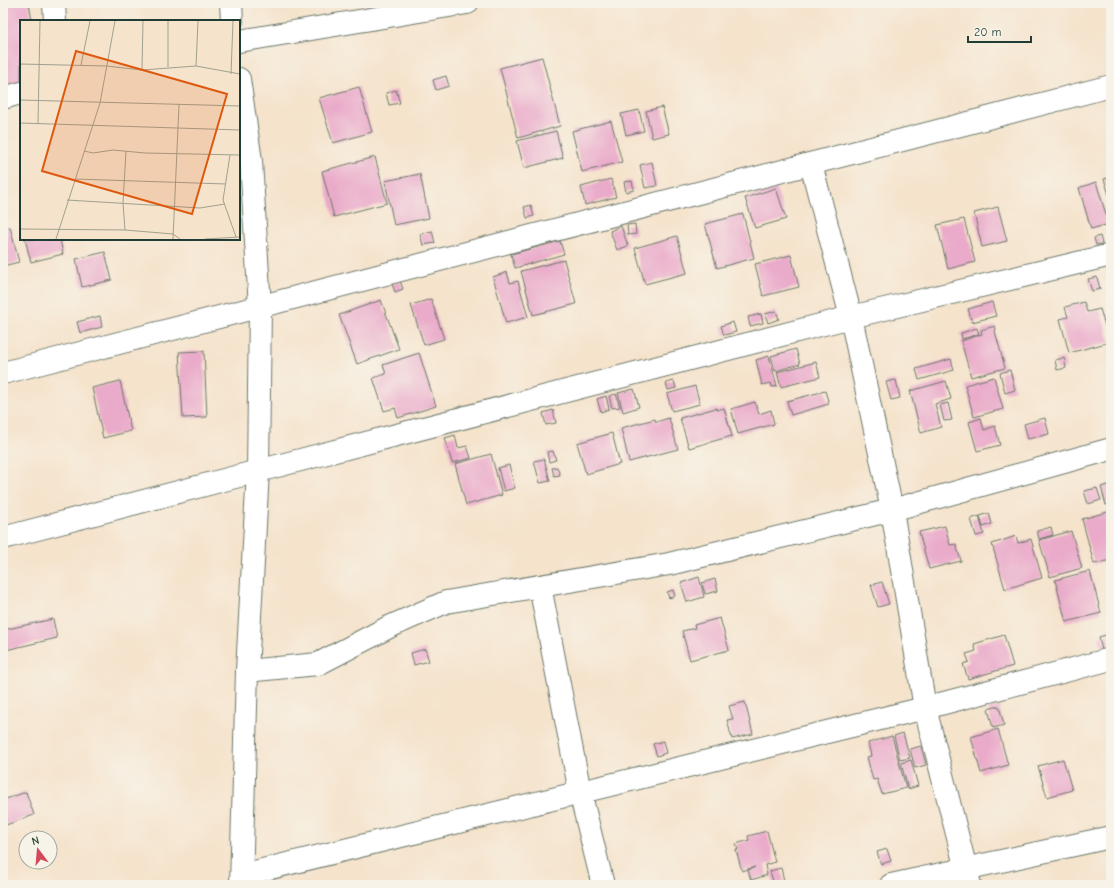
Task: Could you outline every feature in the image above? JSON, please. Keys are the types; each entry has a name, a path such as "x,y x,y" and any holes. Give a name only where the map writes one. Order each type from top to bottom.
{"street":[{"path":"54,3 55,20"},
{"path":"231,3 232,20"},
{"path":"240,41 467,3"},
{"path":"240,86 251,161 260,307 258,471 247,671 241,880 580,792 925,708 1111,659"},
{"path":"3,373 1111,86"},
{"path":"3,98 20,93"},
{"path":"811,164 851,317 892,510 925,708 967,877"},
{"path":"3,538 851,317 1111,255"},
{"path":"247,671 318,664 388,627 446,602 669,564 892,510 1111,449"},
{"path":"540,586 580,792 603,885"},
{"path":"891,885 967,877 1111,837"}],"building":[{"path":"3,3 29,3 32,20 20,20 20,91 3,93"},
{"path":"542,57 560,126 518,138 500,68"},
{"path":"446,76 449,86 436,90 433,80"},
{"path":"359,87 372,132 333,143 319,98"},
{"path":"396,90 400,103 389,105 386,93"},
{"path":"662,107 669,134 652,138 646,111"},
{"path":"639,110 644,131 626,135 621,114"},
{"path":"611,121 622,162 582,172 572,131"},
{"path":"556,131 563,158 524,168 517,141"},
{"path":"375,157 387,203 334,217 322,171"},
{"path":"652,162 657,186 645,188 640,165"},
{"path":"420,174 429,218 394,225 385,181"},
{"path":"1111,177 1111,201 1104,179"},
{"path":"611,179 616,197 585,205 581,187"},
{"path":"632,181 634,190 626,192 624,182"},
{"path":"1096,182 1109,224 1091,229 1079,188"},
{"path":"776,188 786,219 755,228 745,198"},
{"path":"531,205 534,216 527,218 524,207"},
{"path":"998,207 1007,241 982,247 974,213"},
{"path":"743,214 754,258 717,268 705,224"},
{"path":"964,219 975,262 948,269 937,225"},
{"path":"635,224 636,234 628,235 627,225"},
{"path":"621,226 628,246 617,250 610,231"},
{"path":"10,227 19,262 3,266 3,228"},
{"path":"432,231 435,243 423,245 420,234"},
{"path":"677,236 687,273 645,284 635,248"},
{"path":"1100,236 1102,244 1096,245 1094,238"},
{"path":"25,240 60,240 63,254 31,262"},
{"path":"560,241 564,254 515,268 511,254"},
{"path":"105,252 112,280 82,287 76,259"},
{"path":"791,255 799,287 763,296 755,264"},
{"path":"564,260 576,304 533,315 521,271"},
{"path":"507,272 510,283 518,281 528,317 506,323 493,277"},
{"path":"1097,277 1100,289 1092,291 1088,279"},
{"path":"400,281 403,289 395,292 392,284"},
{"path":"431,299 444,339 424,345 411,305"},
{"path":"381,300 399,349 357,364 339,315"},
{"path":"992,302 996,316 972,322 968,309"},
{"path":"1084,302 1087,312 1100,309 1110,342 1069,353 1060,319 1068,317 1065,307"},
{"path":"776,311 779,319 768,323 765,314"},
{"path":"761,314 763,323 750,326 748,317"},
{"path":"100,316 102,327 80,333 77,322"},
{"path":"733,322 736,332 724,335 721,326"},
{"path":"995,326 1005,368 971,377 961,341 982,334 981,330"},
{"path":"977,328 979,334 962,339 961,333"},
{"path":"796,349 800,364 775,371 771,356"},
{"path":"204,351 207,417 183,418 179,352"},
{"path":"419,353 436,406 398,418 395,408 384,411 373,378 386,374 383,365"},
{"path":"769,356 777,386 772,387 771,383 762,385 756,360"},
{"path":"1064,358 1066,368 1057,370 1055,360"},
{"path":"951,359 954,370 919,380 916,369"},
{"path":"816,362 820,377 781,387 777,372"},
{"path":"1010,370 1015,390 1005,393 1000,373"},
{"path":"994,377 1003,409 974,417 965,385"},
{"path":"896,380 900,398 891,400 886,382"},
{"path":"120,381 131,431 103,438 92,388"},
{"path":"674,381 676,388 668,390 666,383"},
{"path":"946,381 951,399 935,404 941,427 921,433 910,391"},
{"path":"695,386 700,404 672,411 667,394"},
{"path":"634,389 639,407 623,412 618,393"},
{"path":"825,391 829,404 791,415 787,401"},
{"path":"616,394 620,407 612,408 609,396"},
{"path":"606,396 609,409 601,412 597,399"},
{"path":"755,402 759,414 771,410 774,424 738,434 731,409"},
{"path":"948,403 952,420 944,421 940,405"},
{"path":"716,408 717,410 724,408 732,436 689,448 680,418"},
{"path":"553,410 556,423 546,425 543,413"},
{"path":"669,418 678,449 629,462 621,428 655,419 656,422"},
{"path":"981,418 984,430 995,426 1000,445 977,451 969,422"},
{"path":"1045,418 1049,434 1028,439 1024,424"},
{"path":"612,433 620,464 586,474 577,443"},
{"path":"455,435 458,448 467,446 471,458 452,463 445,438"},
{"path":"553,451 556,460 549,462 547,452"},
{"path":"491,454 502,495 466,505 455,464"},
{"path":"544,459 550,481 540,483 534,461"},
{"path":"509,465 515,488 504,491 498,468"},
{"path":"557,467 560,475 554,476 552,468"},
{"path":"1111,484 1111,504 1106,505 1101,487"},
{"path":"1097,488 1101,500 1088,504 1084,491"},
{"path":"1111,511 1111,560 1094,564 1082,519"},
{"path":"989,513 992,524 983,527 980,516"},
{"path":"979,516 984,534 976,536 971,519"},
{"path":"945,526 950,545 956,544 961,561 929,569 919,532"},
{"path":"1051,527 1053,535 1039,539 1037,531"},
{"path":"1071,531 1082,568 1050,577 1039,540"},
{"path":"1016,536 1018,543 1031,539 1042,578 1005,589 992,544"},
{"path":"1090,571 1101,613 1066,622 1055,580"},
{"path":"699,577 704,597 687,602 681,583"},
{"path":"715,579 718,591 705,594 702,583"},
{"path":"882,582 889,604 878,607 871,585"},
{"path":"673,590 675,596 669,598 667,592"},
{"path":"720,618 729,650 690,660 682,631 695,628 694,625"},
{"path":"53,619 57,638 6,650 3,630"},
{"path":"1109,634 1111,647 1102,650 1099,637"},
{"path":"1004,635 1013,666 968,679 963,664 969,662 966,654 976,651 974,644"},
{"path":"425,649 429,661 414,665 411,653"},
{"path":"745,702 753,734 732,739 727,720 733,719 729,706"},
{"path":"999,706 1004,725 993,728 988,709"},
{"path":"998,729 1008,765 981,773 971,737"},
{"path":"903,733 910,758 900,760 894,736"},
{"path":"892,736 906,788 882,794 877,779 873,780 867,757 871,756 868,743"},
{"path":"663,741 666,753 657,756 653,744"},
{"path":"921,746 926,765 915,768 910,749"},
{"path":"1063,759 1072,790 1047,797 1038,766"},
{"path":"911,760 918,786 908,789 901,763"},
{"path":"26,792 34,815 3,826 3,800"},
{"path":"767,831 775,862 765,865 767,875 751,880 748,870 755,867 742,871 736,850 738,850 736,844 749,840 748,836"},
{"path":"887,849 891,861 881,864 877,852"},
{"path":"781,868 785,885 774,885 770,871"}]}
